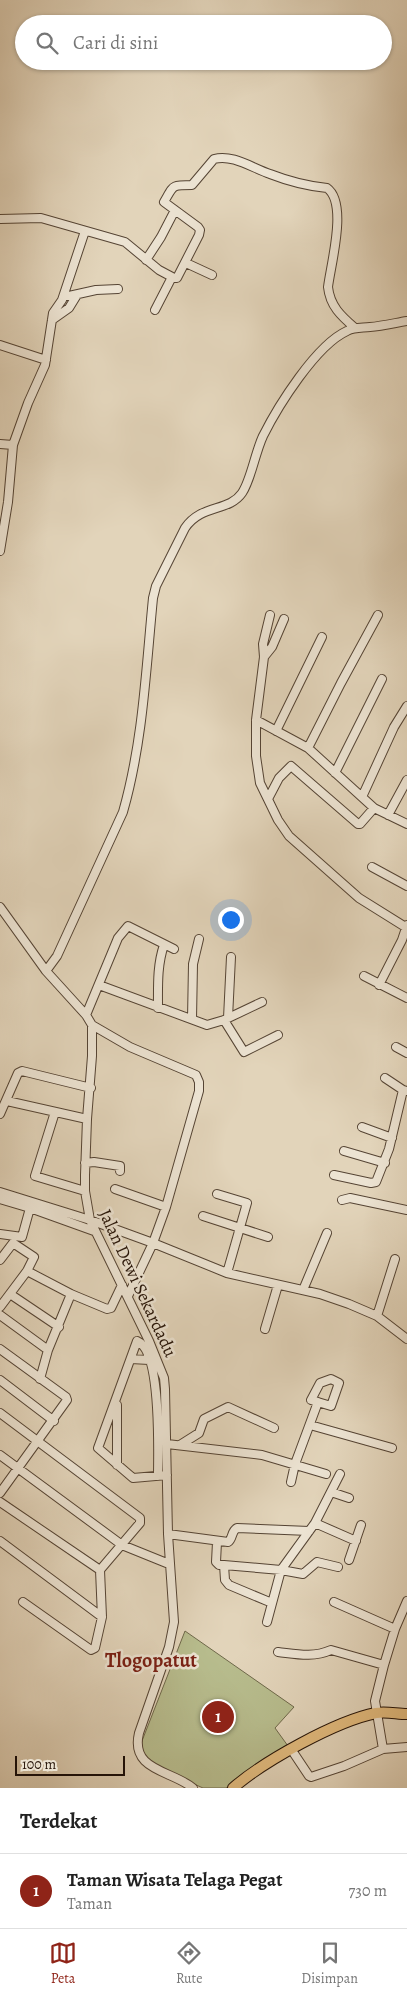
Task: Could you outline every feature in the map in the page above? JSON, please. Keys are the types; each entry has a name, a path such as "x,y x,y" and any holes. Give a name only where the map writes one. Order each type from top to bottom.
{"main road":[{"path":"233,1788 292,1749 346,1722 378,1712 407,1714"}],"street":[{"path":"0,219 41,218 125,242 159,270 177,278 186,263 200,230 164,202 171,188 178,184 192,185 211,162 220,158 231,158 268,174 302,184 326,188 335,197 338,216 328,294 336,311 355,328"},
{"path":"146,260 175,210"},
{"path":"0,551 8,502 12,445 46,360 52,313 64,296 85,231"},
{"path":"186,263 212,275"},
{"path":"155,310 172,277"},
{"path":"64,296 96,290 118,289"},
{"path":"52,320 69,308 77,294"},
{"path":"46,971 57,956 123,812 129,790 146,683 152,607 156,586 191,520 215,507 226,505 242,494 263,436 284,400 311,362 324,348 342,334 355,328 407,321"},
{"path":"0,345 46,360"},
{"path":"0,444 12,445"},
{"path":"270,615 263,644 264,657 256,720 258,774 278,820 289,836 359,898 407,927 379,985"},
{"path":"308,748 378,615"},
{"path":"264,657 268,653 284,619"},
{"path":"276,731 322,637"},
{"path":"335,773 382,679"},
{"path":"362,797 394,727 407,706"},
{"path":"256,720 308,748 374,808 407,824"},
{"path":"268,799 279,778 290,766 358,824 374,808"},
{"path":"388,815 406,782"},
{"path":"372,867 407,886"},
{"path":"0,907 46,971 86,1015 92,1025 130,1047 196,1074 199,1082 193,1113 166,1207 153,1243 128,1296"},
{"path":"86,1015 118,938 128,926 174,949"},
{"path":"192,1019 193,964 199,939"},
{"path":"158,1008 158,970 164,945"},
{"path":"231,957 226,1019 244,1052 278,1034"},
{"path":"364,976 407,998"},
{"path":"99,985 207,1025 226,1019 262,1002"},
{"name":"Jalan Dewi Sekardadu","path":"92,1025 91,1088 87,1119 85,1163 85,1191 90,1220 128,1296 164,1378 169,1564 174,1622 169,1647 137,1742 139,1754 146,1763 187,1783 192,1788"},
{"path":"396,1047 407,1053"},
{"path":"0,1114 18,1073 22,1071 91,1088"},
{"path":"334,1175 374,1183 385,1163 405,1090 385,1078"},
{"path":"7,1100 87,1119"},
{"path":"55,1112 35,1176 85,1191"},
{"path":"362,1127 392,1138"},
{"path":"344,1151 385,1163"},
{"path":"85,1163 94,1162 120,1166 120,1171"},
{"path":"115,1189 166,1207"},
{"path":"0,1192 90,1220 227,1273 303,1290 349,1304 377,1316 407,1339"},
{"path":"217,1194 247,1203 227,1273"},
{"path":"342,1200 350,1198 406,1207"},
{"path":"0,1199 94,1231"},
{"path":"0,1234 22,1237 30,1208"},
{"path":"203,1216 268,1237"},
{"path":"303,1290 327,1233"},
{"path":"0,1260 13,1244 34,1257 27,1271 0,1307"},
{"path":"377,1316 395,1259"},
{"path":"27,1271 71,1294 110,1310 122,1285"},
{"path":"264,1329 278,1285"},
{"path":"10,1294 59,1328"},
{"path":"40,1379 48,1350 59,1328 71,1294"},
{"path":"0,1315 48,1350"},
{"path":"158,1476 157,1394 154,1374 149,1360 143,1345 138,1341 98,1448 136,1479 158,1476 167,1474"},
{"path":"0,1349 67,1398 54,1421 0,1493"},
{"path":"131,1359 149,1360"},
{"path":"0,1380 54,1421"},
{"path":"116,1401 117,1465"},
{"path":"290,1482 318,1402"},
{"path":"180,1445 199,1433 204,1419 228,1408 274,1428"},
{"path":"0,1413 140,1518 140,1523 100,1570 102,1617 95,1648 92,1650 23,1602"},
{"path":"310,1425 392,1448"},
{"path":"167,1444 262,1456 326,1474"},
{"path":"0,1455 122,1545 169,1564"},
{"path":"267,1622 281,1570 315,1524 340,1474"},
{"path":"332,1492 349,1498"},
{"path":"0,1502 100,1570"},
{"path":"315,1524 356,1541"},
{"path":"349,1560 360,1525"},
{"path":"168,1534 217,1542 229,1542 233,1531 237,1528 309,1531"},
{"path":"0,1541 102,1617"},
{"path":"217,1542 216,1562 219,1566 281,1570 303,1574 317,1562 338,1567"},
{"path":"224,1565 225,1580 229,1585 272,1603"},
{"path":"382,1749 375,1701 395,1628 407,1601"},
{"path":"334,1602 395,1628"},
{"path":"278,1652 312,1656 331,1650 384,1665"},
{"path":"292,1749 309,1776 312,1777 344,1766 382,1749 407,1747"}],"green space":[{"path":"185,1631 294,1707 275,1728 288,1746 226,1788 203,1788 174,1775 147,1759 140,1746"}],"place":[{"name":"Taman Wisata Telaga Pegat","path":"218,1717"}],"district":[{"name":"Tlogopatut","path":"151,1660"}]}
